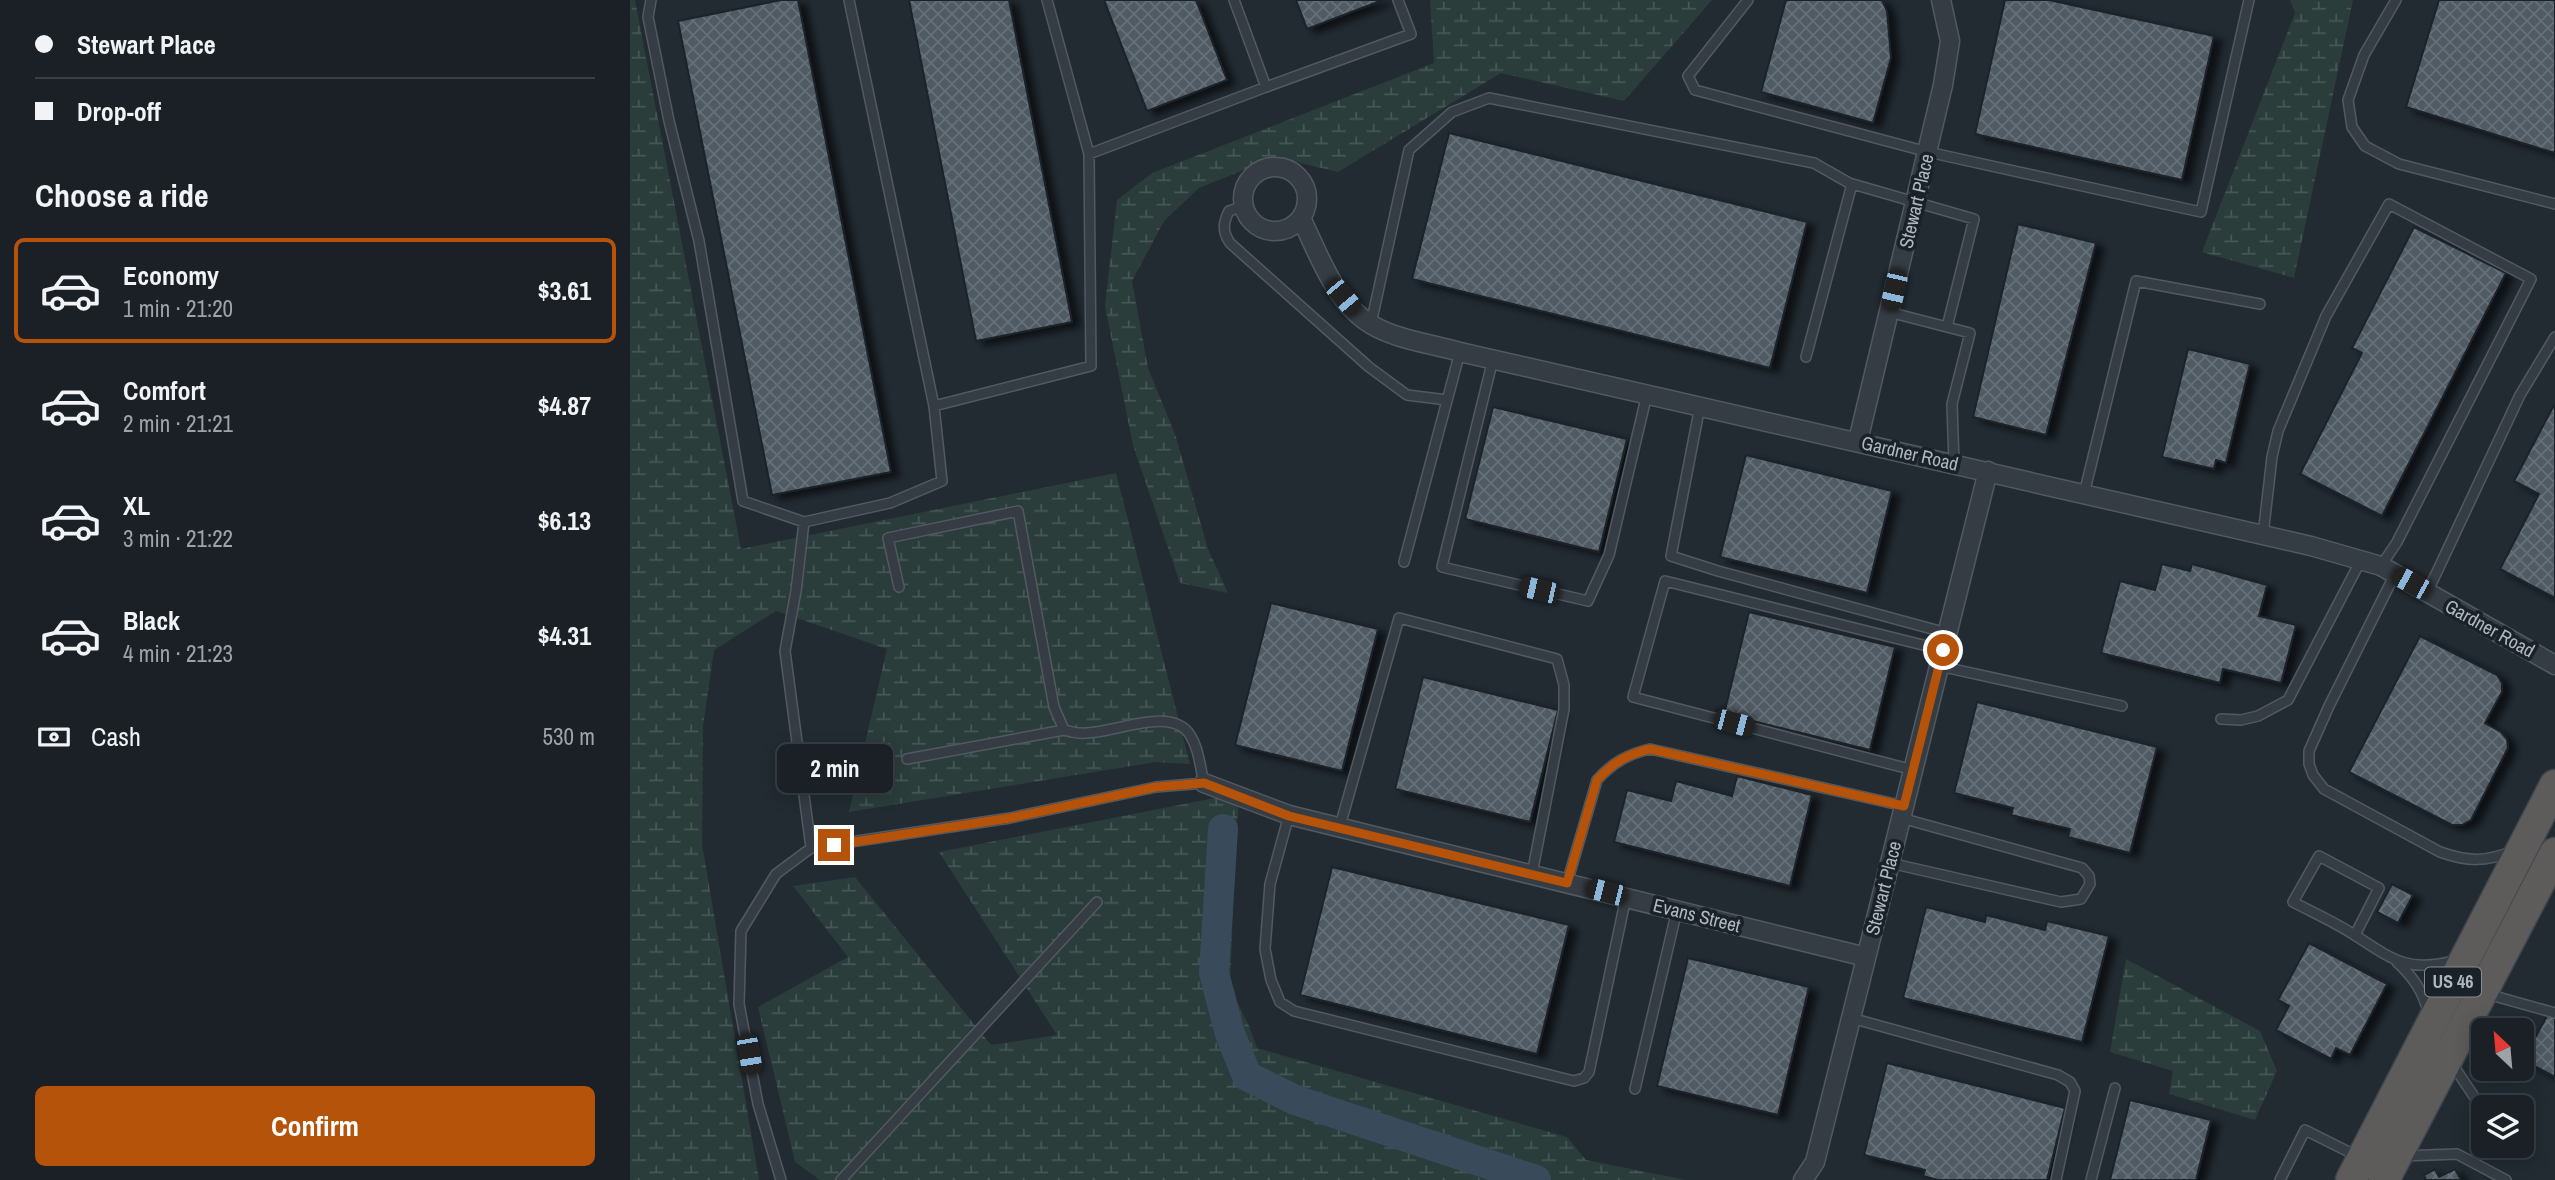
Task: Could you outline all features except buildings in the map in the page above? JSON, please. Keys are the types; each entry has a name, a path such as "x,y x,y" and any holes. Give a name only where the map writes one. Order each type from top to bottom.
{"highway":[{"name":"US 46","path":"2357,1169 2555,785"},
{"name":"US 46","path":"2390,1168 2555,853"}],"street":[{"name":"Stewart Place","path":"1858,441 1944,85 1950,41 1941,0"},
{"path":"1281,168 1298,177 1307,197 1301,218 1286,229 1266,230 1255,224 1244,206 1245,187 1261,170 1281,168"},
{"name":"Gardner Road","path":"1301,218 1333,285 1353,309 1371,324 1392,333 1460,352 1954,463 2263,535 2361,561 2388,570 2555,665"},
{"name":"Stewart Place","path":"1803,1180 1815,1161 1987,471"},
{"name":"Evans Street","path":"1204,783 1289,816 1866,957"}],"lane":[{"path":"651,0 649,17 670,121 699,241 743,501 804,522 890,503 942,481 934,406 849,0"},
{"path":"934,406 1091,366 1089,153 1047,0"},
{"path":"1234,0 1266,87"},
{"path":"1089,153 1411,34 1398,0"},
{"path":"1748,0 1688,76 1695,90 1927,152 2201,212 2249,0"},
{"path":"2396,0 2364,55 2348,100 2352,127 2365,146 2399,164 2555,204"},
{"path":"1371,324 1409,150 1452,112 1489,98 1814,163 1852,184 1974,219 1947,327"},
{"path":"1806,357 1852,184"},
{"path":"2263,535 2272,457 2278,431 2326,316 2389,204 2531,279 2397,542 2388,570 2309,751 2309,764 2313,775 2324,789 2440,852 2456,858 2493,859 2523,846"},
{"path":"1244,206 1229,211 1224,222 1223,233 1230,243 1369,367 1407,395 1447,400"},
{"path":"2084,494 2136,281 2260,304"},
{"path":"1889,312 1970,333 1952,404 1954,463"},
{"path":"2427,593 2520,396 2555,337"},
{"path":"1404,562 1460,352"},
{"path":"1493,359 1443,567 1588,601 1609,555 1647,394"},
{"path":"1700,406 1671,556 1943,650 2122,706"},
{"path":"899,587 888,538 1018,511 1054,708 1064,730"},
{"path":"804,522 796,591 785,651 811,848"},
{"path":"2221,719 2241,720 2258,716 2288,700 2361,561"},
{"path":"1913,770 1633,696 1665,581 1943,650"},
{"path":"1340,827 1399,618 1557,659 1564,685 1564,709 1532,874"},
{"path":"781,1180 758,1104 739,1004 741,931 776,874 811,848 1010,818 1156,787 1204,783 1197,748 1189,733 1179,723 1161,721 1081,734 1064,730 906,759"},
{"path":"1567,883 1597,780 1609,767 1637,752 1650,749 1902,812 1952,832 2082,868 2089,876 2090,884 2081,900 2061,902 1890,863"},
{"path":"1289,816 1270,884 1265,949 1271,980 1280,1002 1294,1011 1574,1082 1584,1078 1589,1072 1626,897"},
{"path":"2355,935 2379,888 2319,856 2293,902 2393,959 2415,980 2422,992 2430,1027"},
{"path":"841,1180 1097,902"},
{"path":"1636,1089 1677,910"},
{"path":"2393,959 2412,965 2436,966 2466,958"},
{"path":"2482,993 2555,1013"},
{"path":"1851,1018 2058,1075 2070,1082 2075,1091 2056,1180"},
{"path":"2448,1058 2473,1095"},
{"path":"2091,1180 2115,1088"},
{"path":"2280,1180 2305,1130 2357,1169"},
{"path":"2390,1168 2457,1154 2506,1180"}],"green space":[{"path":"630,0 635,0 741,549 1116,473 1190,764 1156,762 849,812 887,649 776,611 714,650 703,726 702,844 759,1180 630,1180"},
{"path":"1430,0 1712,0 1624,101 1501,73 1338,172 1276,157 1199,188 1164,221 1132,281 1148,368 1175,434 1208,549 1228,593 1180,583 1133,445 1105,306 1117,200 1152,173 1434,63"},
{"path":"2290,0 2353,0 2294,278 2202,252 2295,13"},
{"path":"1240,793 1230,987 1257,1048 1567,1137 1586,1160 1686,1180 820,1180 795,1162 758,1007 848,957 793,886 855,877 991,1045 1057,1035 939,852"},
{"path":"2126,959 2260,1031 2277,1071 2255,1120 2169,1094 2173,1071 2110,1052"}],"waterway":[{"path":"1223,829 1214,973 1230,1034 1247,1076 1295,1100 1536,1180"}],"route":[{"path":"834,845 1010,818 1156,787 1204,783 1289,816 1567,883 1597,780 1609,767 1623,758 1650,749 1904,806 1943,650"}]}
